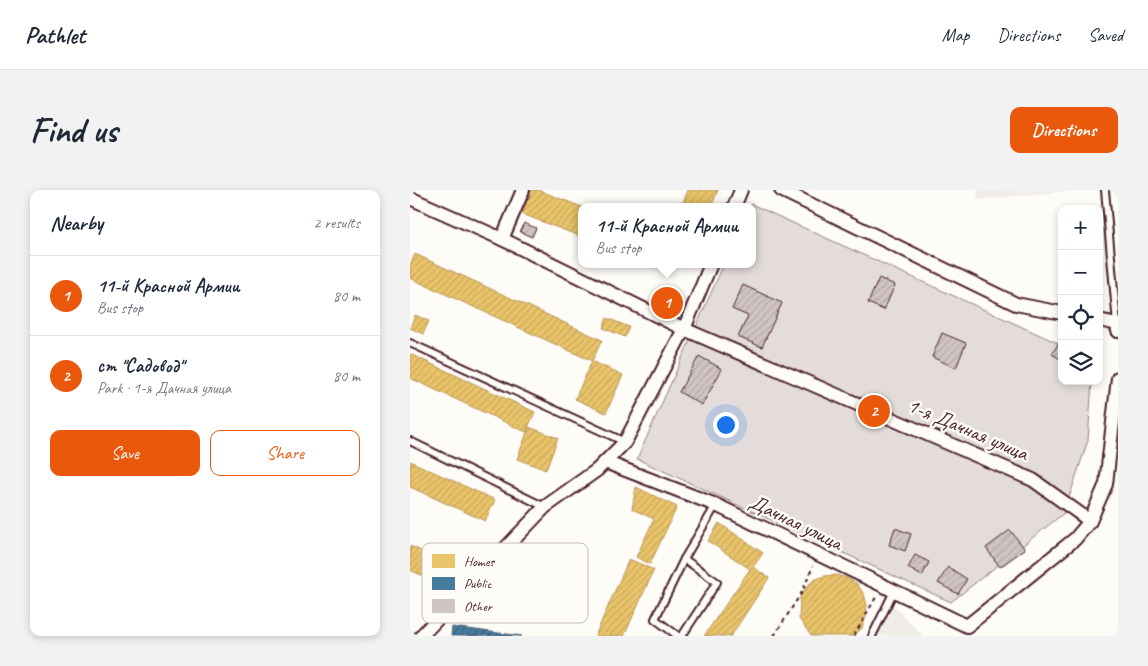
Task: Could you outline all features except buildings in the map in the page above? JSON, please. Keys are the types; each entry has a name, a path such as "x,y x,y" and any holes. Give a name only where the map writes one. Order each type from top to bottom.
{"street":[{"path":"502,239 524,190"},
{"path":"736,203 741,190"},
{"path":"781,190 1016,304 1058,312"},
{"name":"1-я Дачная улица","path":"410,198 502,239 684,329 1033,480 1090,520"},
{"path":"510,543 545,506 605,462 625,442 684,329 709,268"},
{"path":"1103,321 1118,327"},
{"path":"1090,520 1106,484 1118,378"},
{"name":"Дачная улица","path":"605,462 716,505 967,626 1075,538 1090,520"},
{"path":"421,636 433,623"}],"lane":[{"path":"1105,190 1118,327"},
{"path":"410,343 625,442"},
{"path":"410,441 545,506"},
{"path":"678,636 655,619 684,559 716,505"},
{"path":"682,636 717,582 684,559"},
{"path":"872,636 894,591"}],"path":[{"path":"774,636 802,592 818,555"},
{"path":"854,636 883,585"}],"shaded area":[{"path":"979,190 1076,190 976,200"},
{"path":"756,206 1058,343 1058,385 1092,385 1088,440 1064,513 951,602 637,459 722,268 756,268"},
{"path":"890,602 923,636 870,636"}],"place":[{"name":"11-й Красной Армии","path":"667,303"},
{"name":"ст \"Садовод\"","path":"874,411"}]}
